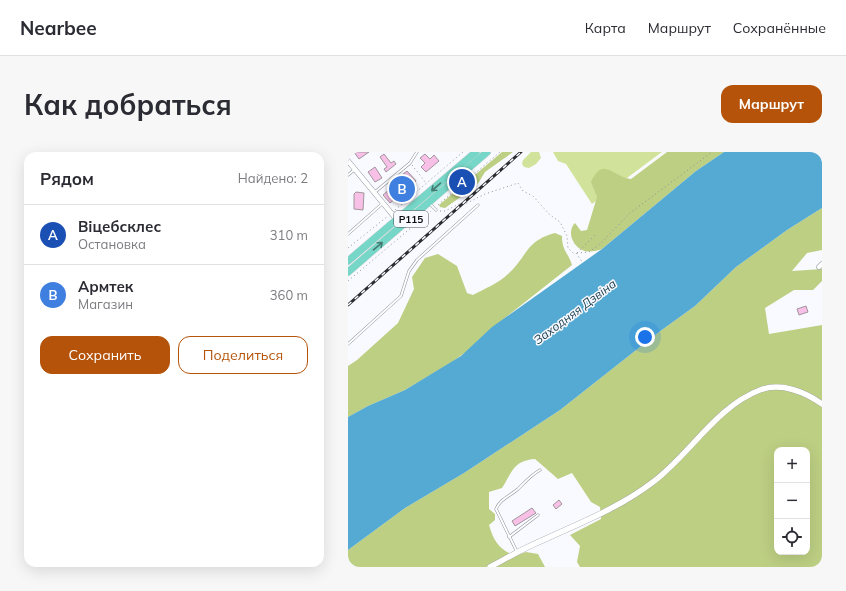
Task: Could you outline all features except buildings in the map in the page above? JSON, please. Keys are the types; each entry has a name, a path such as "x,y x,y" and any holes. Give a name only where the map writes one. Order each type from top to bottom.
{"main road":[{"name":"Р115","path":"348,272 476,152"},
{"name":"Р115","path":"348,261 400,223 433,207 487,152"}],"street":[{"path":"348,160 400,223"},
{"path":"490,567 602,514 653,482 684,455 738,400 774,386 794,390 813,398 822,404"}],"lane":[{"path":"375,193 410,163 417,152"},
{"path":"348,175 355,169"},
{"path":"348,234 383,203"},
{"path":"348,344 401,296 409,272 417,260 478,205"},
{"path":"517,553 498,514 498,506 500,502 517,490 529,476 540,470"},
{"path":"509,537 538,515"}],"path":[{"path":"348,248 392,213 462,152"},
{"path":"348,281 433,207 500,152"},
{"path":"433,207 445,211 459,204 467,203 485,194 518,183 523,188 523,191 533,196 550,215 560,222 567,236 568,248 573,253 589,252 600,244 630,213 712,152"},
{"path":"410,163 426,183"},
{"path":"403,195 407,199"},
{"path":"576,253 595,235"},
{"path":"576,253 583,263"}],"green space":[{"path":"502,152 513,152 485,172 479,182 472,189 445,208 440,207 439,205"},
{"path":"531,152 539,152 541,158 536,164 529,168 524,167 522,164 523,160"},
{"path":"553,152 662,152 592,204 566,164 558,161"},
{"path":"667,152 724,152 696,171 602,249 587,251 578,248 573,241 571,230 575,223 581,231 587,230 597,197 591,182 595,174 604,169 631,179"},
{"path":"822,208 822,250 807,253 792,271 822,269 822,281 813,290 794,290 765,308 769,334 822,325 822,567 580,567 577,562 580,546 570,535 601,519 600,507 591,502 572,473 558,479 535,459 522,462 514,468 502,488 489,492 489,509 495,514 495,520 489,525 495,540 505,551 515,556 526,552 538,554 545,567 348,567 348,550 405,508 464,473 560,410 659,332 695,306 736,267 787,230"},
{"path":"555,233 562,236 564,248 572,265 452,362 405,390 368,406 348,417 348,366 357,360 398,323 414,289 412,277 425,258 438,254 457,266 467,293 473,295 504,277 515,267 532,245 538,240"}],"water":[{"name":"Заходняя Дзвіна","path":"724,152 822,152 822,208 787,230 736,267 695,306 659,332 560,410 464,473 405,508 348,550 348,417 368,406 405,390 461,356 492,327 602,249 696,171"}],"railway":[{"path":"348,305 521,152"}],"place":[{"name":"Віцебсклес","path":"462,182"},
{"name":"Армтек","path":"402,189"}]}
